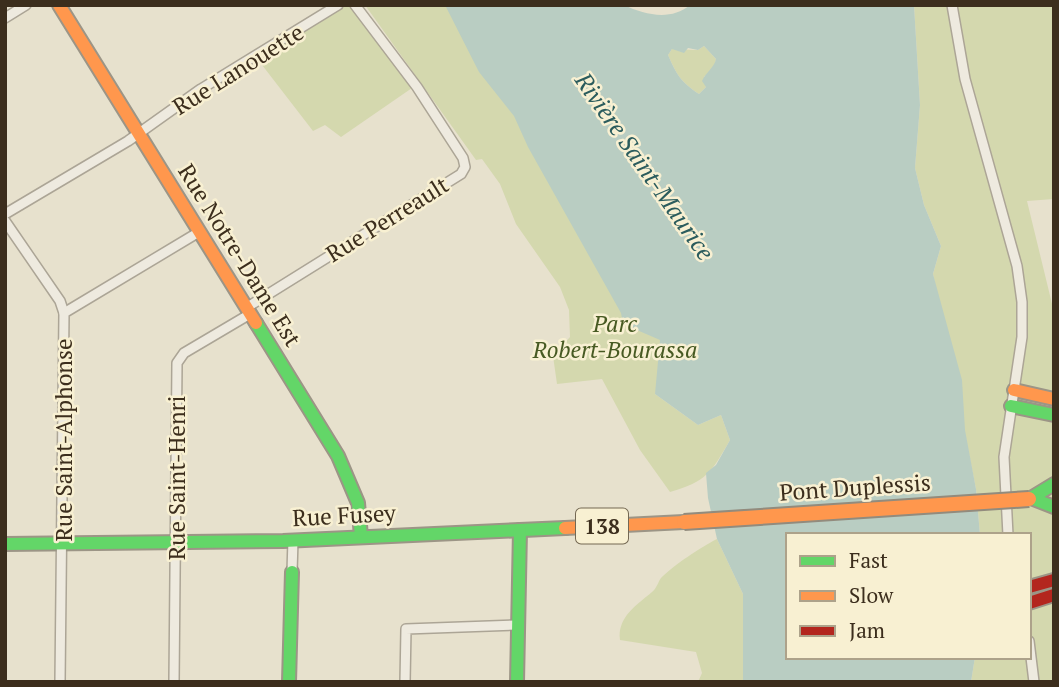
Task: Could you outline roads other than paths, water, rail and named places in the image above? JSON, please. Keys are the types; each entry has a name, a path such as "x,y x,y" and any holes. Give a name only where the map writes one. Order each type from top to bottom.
{"main road":[{"name":"Rue Notre-Dame Est","path":"59,5 343,467 359,508 361,536"},
{"path":"1014,390 1054,399"},
{"path":"1011,406 1054,415"},
{"path":"1030,498 1054,484"},
{"name":"138","path":"1030,498 1054,496"},
{"path":"1030,498 1054,508"},
{"name":"Pont Duplessis","path":"684,522 1030,498"},
{"name":"Rue Fusey","path":"5,544 293,540 684,522"},
{"path":"517,682 520,530"},
{"path":"289,682 292,572"},
{"path":"1031,586 1054,580"},
{"path":"1031,602 1054,595"}],"street":[{"path":"5,18 26,5"},
{"name":"Rue Lanouette","path":"5,214 138,134 201,89 338,5"},
{"name":"Rue Perreault","path":"248,311 461,174 465,167 463,158 416,87 355,5"},
{"path":"953,5 965,79 1020,280 1023,325 1004,457 1008,533"},
{"path":"5,221 60,301 64,313"},
{"name":"Rue Saint-Alphonse","path":"60,682 64,313 199,232"},
{"name":"Rue Saint-Henri","path":"174,682 178,360 184,353 248,311"},
{"path":"292,572 293,540"},
{"path":"405,682 406,629 517,625"},
{"path":"1031,657 1034,682"}],"water":[{"name":"Rivière Saint-Maurice","path":"445,5 624,5 640,11 666,15 690,5 914,5 920,105 915,168 924,205 941,246 933,274 962,380 965,430 976,489 980,533 786,533 786,659 975,659 971,682 743,682 743,594 717,539 708,498 706,473 716,465 730,440 721,415 698,425 655,394 660,340 623,324 621,313 528,147 514,116 479,72","holes":["704,46 716,59 702,81 706,87 699,94 680,77 668,55 672,49 684,53 688,48 698,50"]}],"park label":[{"name":"Parc Robert-Bourassa","path":"615,336"}]}
